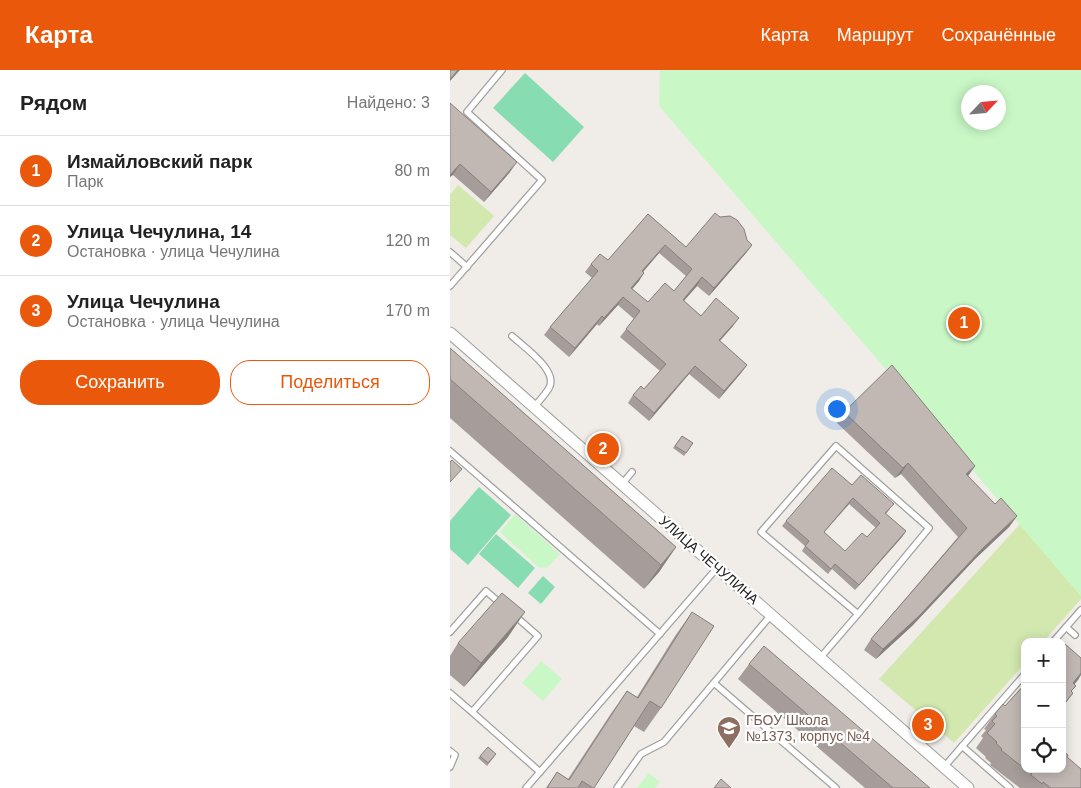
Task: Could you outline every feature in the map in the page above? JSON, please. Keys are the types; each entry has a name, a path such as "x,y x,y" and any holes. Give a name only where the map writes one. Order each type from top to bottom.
{"street":[{"name":"УЛИЦА ЧЕЧУЛИНА","path":"450,333 968,788"}],"lane":[{"path":"450,286 542,180 467,112 502,70"},
{"path":"450,252 467,267"},
{"path":"512,336 548,370 551,380 550,387 534,407"},
{"path":"820,658 858,614 929,528 836,446 761,532 858,614"},
{"path":"451,453 660,634"},
{"path":"622,484 632,472"},
{"path":"526,788 718,568"},
{"path":"450,632 486,590 538,636 472,712"},
{"path":"1056,638 1081,610"},
{"path":"617,788 641,754 664,742 771,615"},
{"path":"1066,627 1075,635"},
{"path":"944,767 1021,679"},
{"path":"714,683 836,788"},
{"path":"450,693 540,772"},
{"path":"962,746 1010,788"},
{"path":"450,751 455,755 450,767"}],"green space":[{"path":"660,70 1081,70 1081,596 659,106"},
{"path":"525,73 584,127 553,162 493,108"},
{"path":"458,185 494,216 466,248 450,235 450,195"},
{"path":"479,487 511,515 468,565 450,549 450,521"},
{"path":"515,514 560,554 547,568 538,567 500,532"},
{"path":"1020,524 1081,596 1081,599 1047,638 1021,638 1021,668 954,743 879,679"},
{"path":"496,534 535,568 518,588 479,554"},
{"path":"543,576 555,587 541,604 528,593"},
{"path":"541,661 562,679 543,701 522,683"},
{"path":"649,773 660,782 655,788 637,788"}],"building":[{"path":"450,70 458,70 450,79"},
{"path":"450,103 517,162 491,192 460,164 450,175"},
{"path":"715,213 720,217 730,216 737,220 744,229 747,240 752,245 714,288 702,277 683,300 701,316 716,298 739,318 719,340 747,365 724,391 695,366 654,413 633,395 641,386 644,389 666,364 626,329 640,311 623,297 604,318 602,316 575,348 550,327 598,271 591,264 600,254 608,260 648,214 686,247","holes":["665,245 692,269 674,291 665,283 648,302 631,288 644,273 642,271"]},
{"path":"450,348 676,547 661,565 450,379"},
{"path":"892,365 975,466 966,474 995,504 1001,498 1017,516 982,549 919,616 883,649 871,639 967,528 908,463 903,468 844,412"},
{"path":"682,436 693,443 686,453 675,446"},
{"path":"452,460 462,469 450,482 450,462"},
{"path":"832,468 852,485 861,475 894,504 885,513 906,531 859,585 835,564 831,569 805,546 809,541 786,521","holes":["853,498 880,523 867,537 862,533 845,551 824,532"]},
{"path":"502,593 525,612 481,663 458,643"},
{"path":"692,612 714,626 661,708 650,701 594,788 582,781 578,788 547,788 557,772 569,780 627,691 638,698"},
{"path":"1066,645 1081,658 1081,673 1073,683 1076,686 1071,691 1073,693 1066,702"},
{"path":"764,646 930,788 893,788 749,664"},
{"path":"1021,688 1021,766 1001,750 997,742 987,733 995,724 992,721 997,716 995,714 1003,704 1005,706"},
{"path":"488,747 496,754 488,763 480,756"},
{"path":"1066,753 1067,757 1081,769 1081,788 1051,788 1043,782 1042,784 1031,773 1066,773"},
{"path":"721,779 731,788 714,788"}],"place":[{"name":"Измайловский парк","path":"964,323"},
{"name":"Улица Чечулина, 14","path":"603,449"},
{"name":"Улица Чечулина","path":"928,725"},
{"name":"ГБОУ Школа №1373, корпус №4","path":"729,749"}]}
